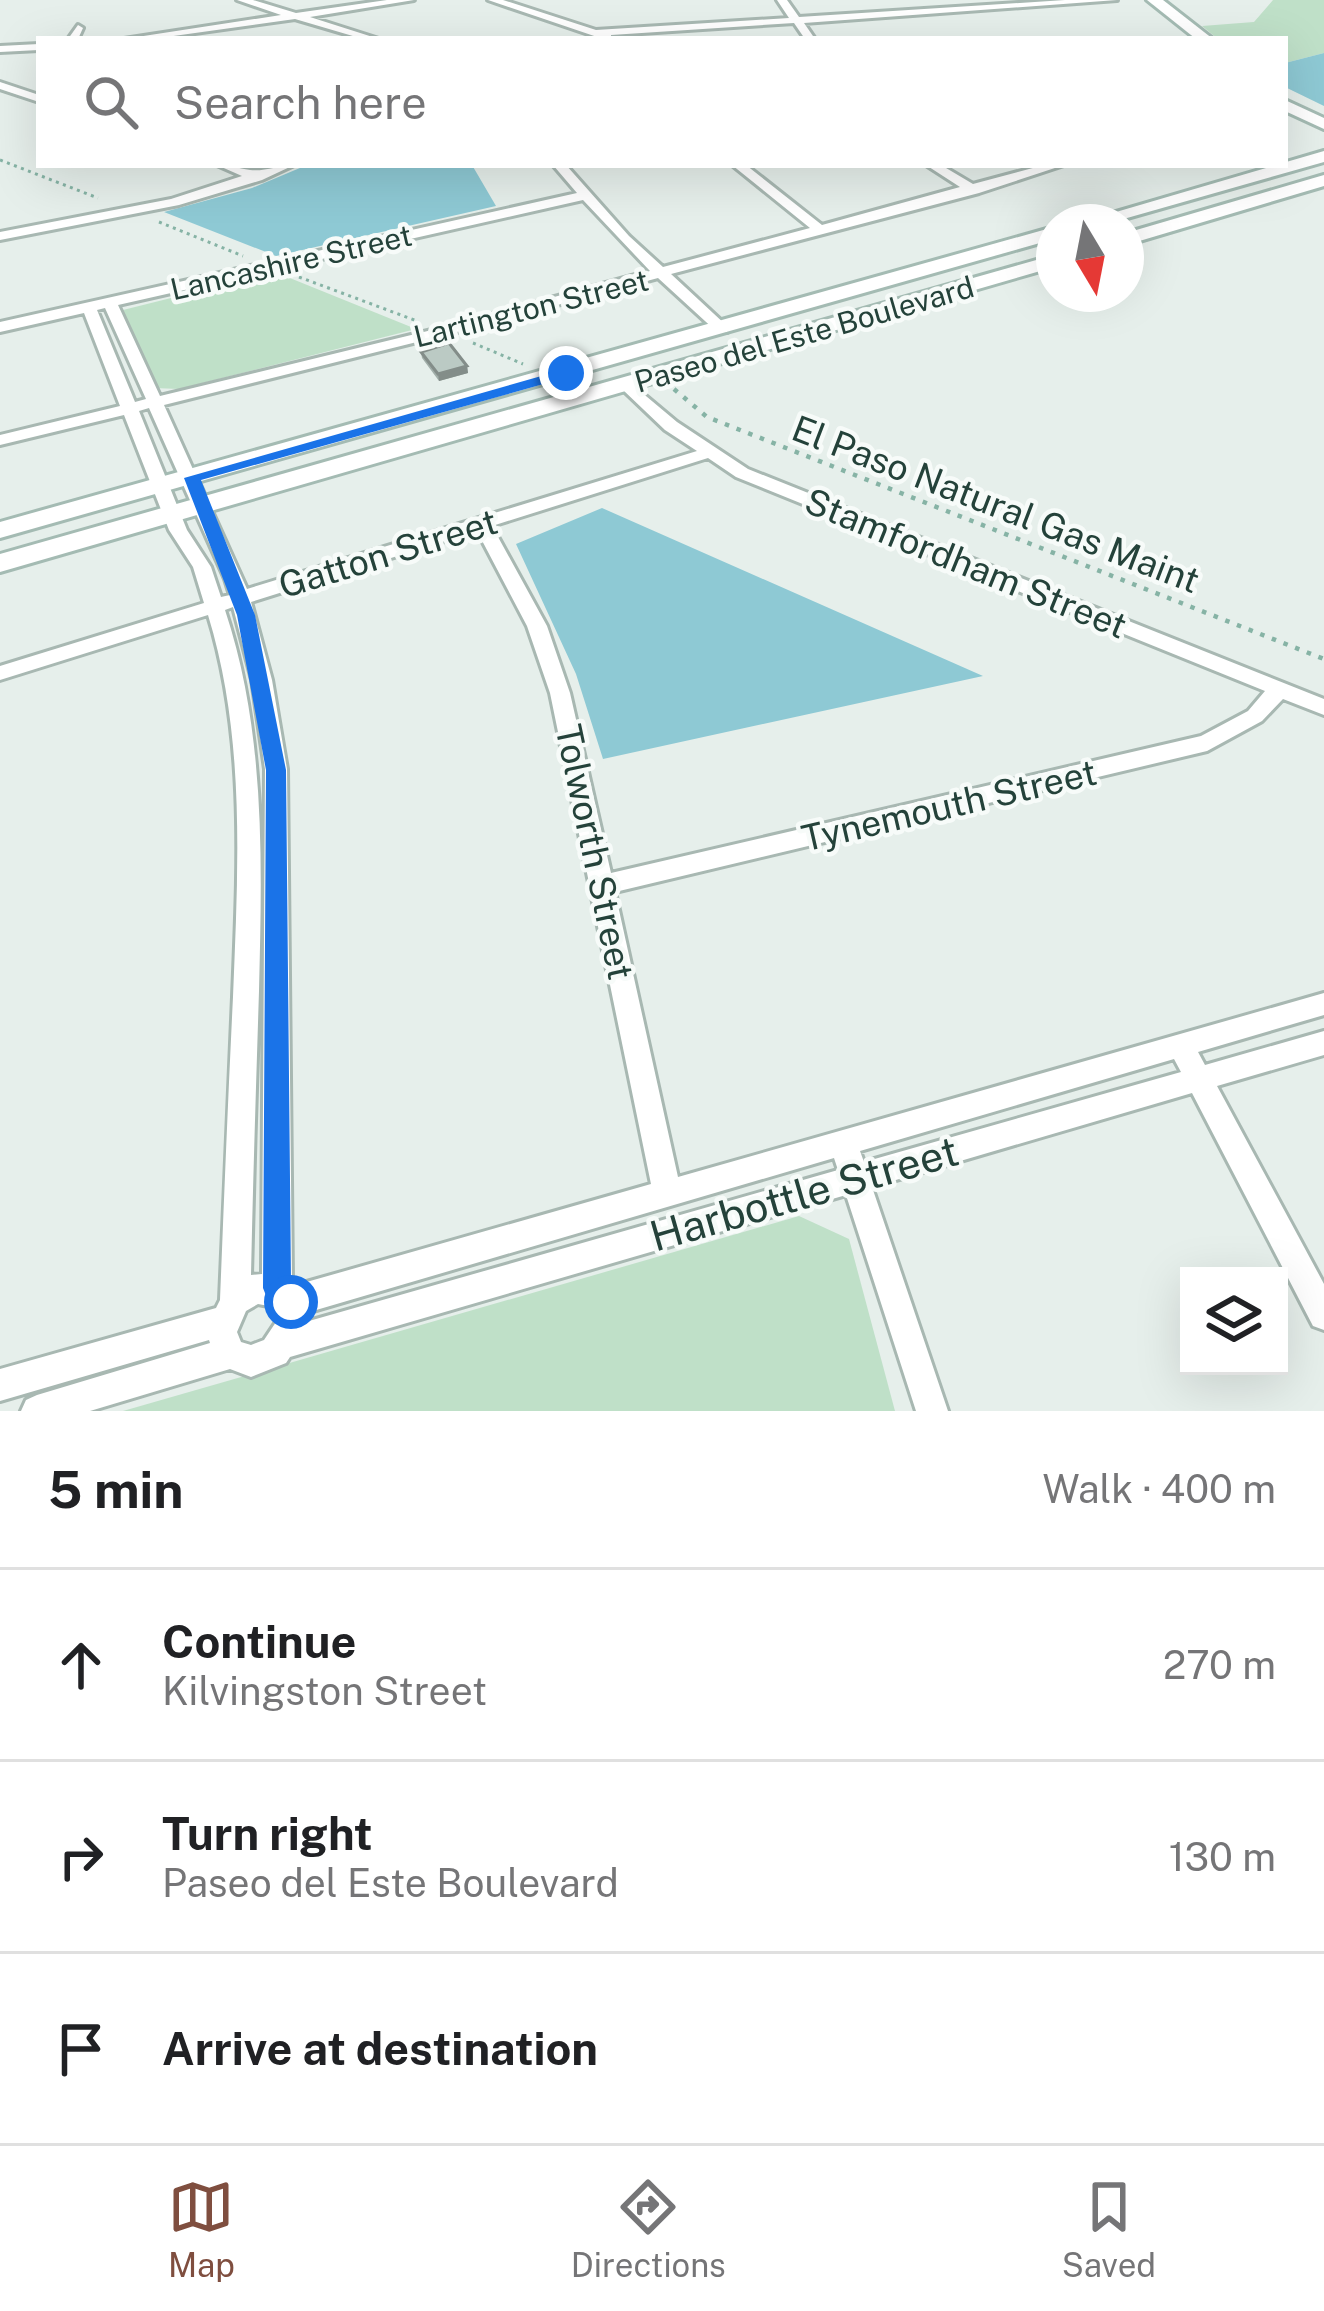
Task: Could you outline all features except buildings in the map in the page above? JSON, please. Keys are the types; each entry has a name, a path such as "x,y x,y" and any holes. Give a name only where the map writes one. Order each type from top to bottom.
{"main road":[{"path":"1135,0 1180,36"},
{"path":"1154,0 1201,36"},
{"path":"1288,94 1324,112"},
{"path":"1288,106 1324,124"},
{"path":"1288,166 1324,156"},
{"path":"1144,207 1282,168"},
{"path":"1144,234 1324,180"},
{"name":"Paseo del Este Boulevard","path":"0,530 1036,238"},
{"name":"Paseo del Este Boulevard","path":"0,563 1036,266"}],"street":[{"path":"242,0 363,36"},
{"path":"161,36 409,0"},
{"path":"494,0 603,36"},
{"path":"782,0 808,36"},
{"path":"596,33 1112,0"},
{"path":"0,49 36,46"},
{"path":"0,85 36,98"},
{"path":"231,168 258,178"},
{"path":"0,236 174,202 281,168"},
{"path":"561,168 583,196 722,329"},
{"path":"742,168 822,231"},
{"path":"937,168 974,190"},
{"name":"Lartington Street","path":"0,440 661,274 1048,168"},
{"name":"Lancashire Street","path":"0,327 583,196"},
{"path":"99,305 156,401 205,506 241,599 262,680 276,770 284,1295 294,1322 285,1342 263,1359 239,1359 229,1325 250,841 241,726 228,648 202,567 172,514 129,407 99,305"},
{"name":"Stamfordham Street","path":"628,386 707,453 742,473 1324,707"},
{"name":"Gatton Street","path":"0,673 707,453"},
{"name":"Tolworth Street","path":"482,524 537,626 560,693 668,1195"},
{"name":"Tynemouth Street","path":"602,885 1207,743 1256,716 1279,689"},
{"name":"Harbottle Street","path":"284,1295 844,1146 1324,1004"},
{"name":"Harbottle Street","path":"285,1342 1324,1043"},
{"path":"1182,1048 1324,1315"},
{"path":"844,1146 932,1411"},
{"path":"37,1411 229,1325 256,1288 284,1295"},
{"path":"0,1385 229,1325"}],"path":[{"name":"El Paso Natural Gas Maint","path":"661,377 707,417 1324,659"}],"green space":[{"path":"1273,0 1324,0 1324,53 1288,62 1288,36 1214,36 1202,26 1254,22"},
{"path":"275,272 416,329 179,389 154,388 123,310"},
{"path":"799,1216 849,1239 895,1411 123,1411"}],"water":[{"path":"1324,53 1324,106 1288,88 1288,62"},
{"path":"300,168 474,168 496,206 276,256 164,212 252,188"},
{"path":"602,508 983,676 603,759 576,674 516,544"}],"route":[{"path":"291,1302 277,1288 276,770 246,615 192,478 566,373"}]}
